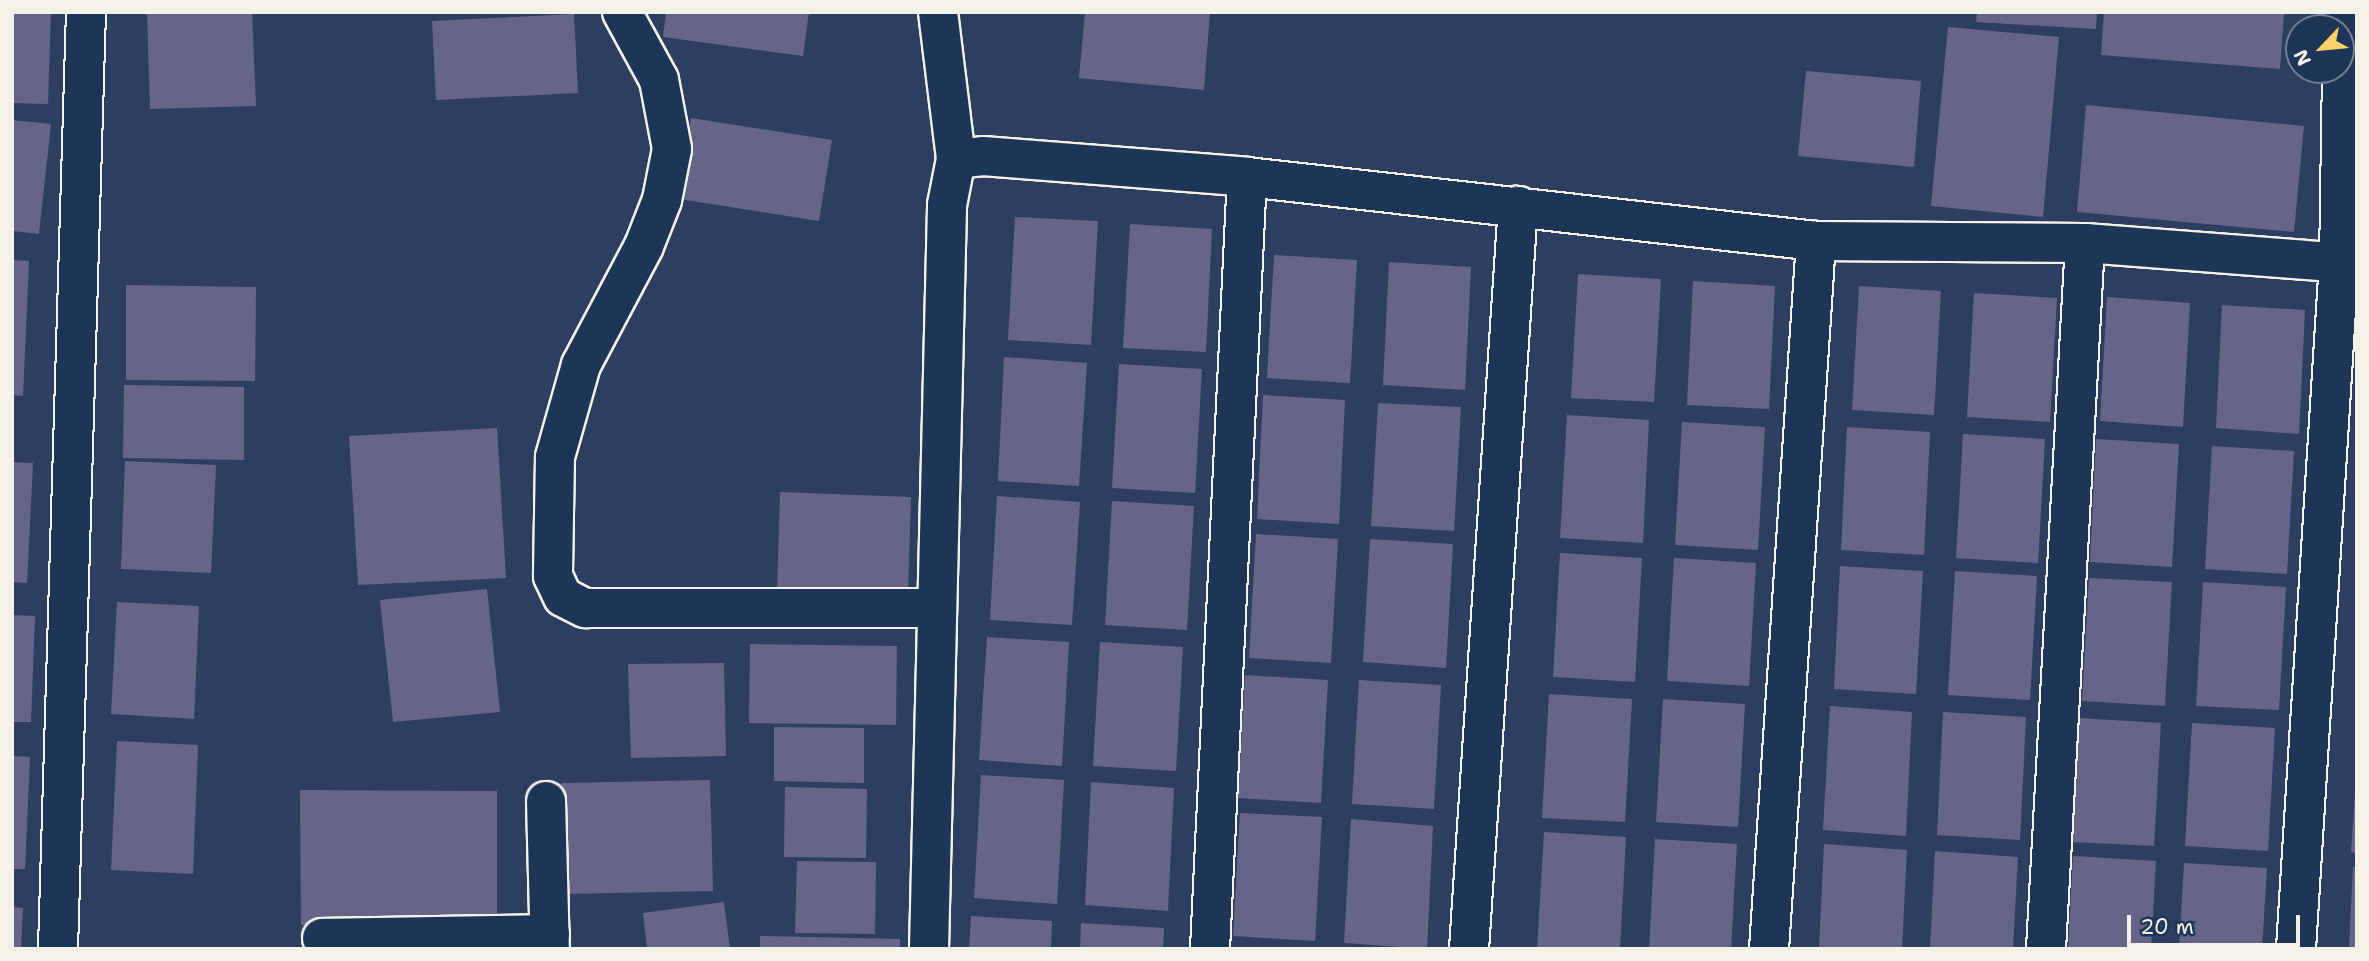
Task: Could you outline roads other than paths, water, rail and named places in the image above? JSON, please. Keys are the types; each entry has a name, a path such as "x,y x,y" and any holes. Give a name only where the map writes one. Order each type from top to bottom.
{"street":[{"path":"58,949 86,12"},
{"path":"622,12 659,80 672,149 662,200 644,246 581,365 555,457 553,576 564,597 585,608 936,608"},
{"path":"929,949 947,205 956,159 938,12"},
{"path":"2296,949 2348,263 2343,12"},
{"path":"956,159 983,156 1247,177 1816,241 2085,243 2348,263"},
{"path":"1210,949 1247,177"},
{"path":"1469,949 1518,206"},
{"path":"1769,949 1816,241"},
{"path":"2046,949 2085,243"},
{"path":"322,938 550,942 547,801"}]}
